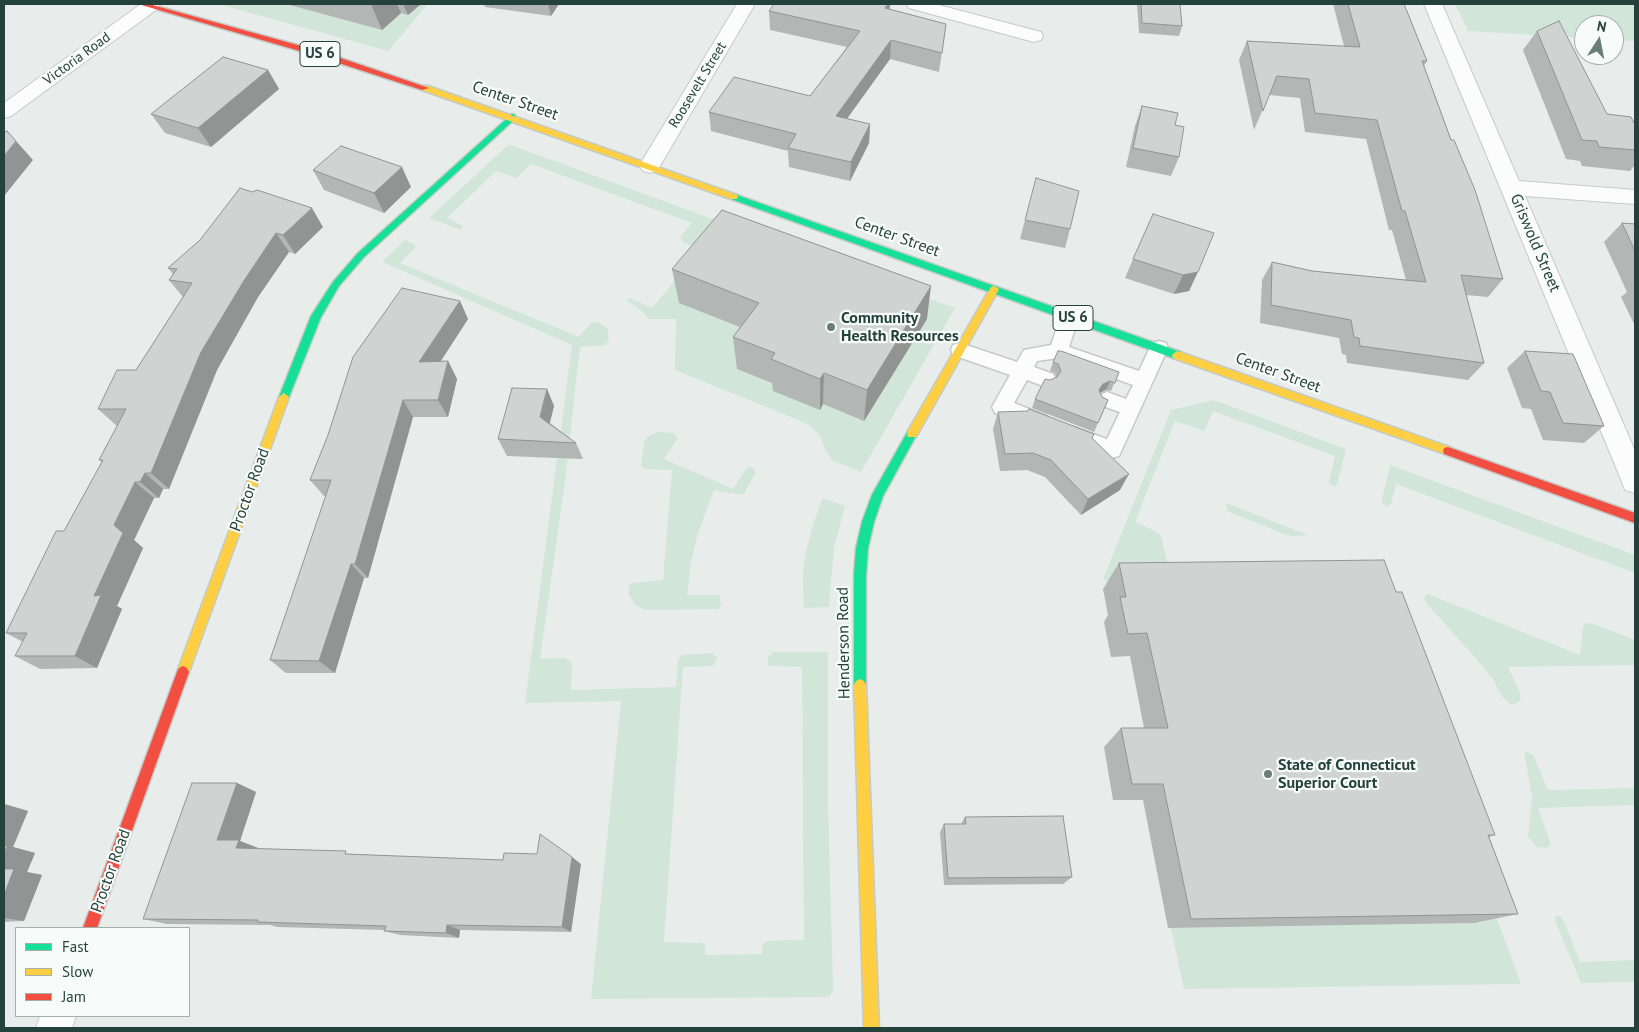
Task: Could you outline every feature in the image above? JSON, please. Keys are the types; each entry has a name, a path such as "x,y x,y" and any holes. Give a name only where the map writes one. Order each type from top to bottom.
{"main road":[{"name":"Center Street","path":"146,5 357,65 512,118 1635,518"},
{"name":"Proctor Road","path":"90,927 279,410 316,316 336,284 361,256 512,118"},
{"name":"Henderson Road","path":"872,1028 860,670 860,575 862,548 868,522 878,495 994,289"}],"street":[{"name":"Roosevelt Street","path":"650,166 746,4"},
{"path":"915,4 1034,36"},
{"name":"Griswold Street","path":"1433,4 1635,482"},
{"name":"Victoria Road","path":"4,112 146,5"},
{"path":"1512,188 1635,197"}],"lane":[{"path":"1058,350 1070,316"},
{"path":"1144,381 1058,350 1031,355 1002,407 1112,450 1131,408 1144,381 1159,348"},
{"path":"960,350 1046,379"},
{"path":"1107,400 1131,408"}],"green space":[{"path":"218,4 428,4 388,51"},
{"path":"1455,4 1635,4 1635,41 1624,40 1624,15 1574,15 1574,37 1468,31"},
{"path":"511,145 955,308 861,472 833,461 827,453 819,434 808,424 675,370 676,319 649,319 626,300 630,298 652,308 701,249 684,243 681,239 681,236 692,223 531,164 516,178 496,171 447,218 463,226 461,230 429,218 507,146"},
{"path":"405,240 415,245 415,248 400,263 579,337 590,324 595,322 602,324 608,329 609,340 605,345 580,347 565,481 540,659 563,658 571,661 571,690 676,687 678,660 682,655 712,653 717,658 713,666 683,667 664,942 702,943 705,945 705,955 762,954 762,946 767,941 804,940 802,667 770,666 768,665 768,657 773,652 828,652 828,804 833,985 833,991 829,997 591,999 621,701 525,703 572,345 382,262"},
{"path":"1214,400 1346,449 1337,485 1331,485 1329,482 1335,456 1213,411 1204,431 1175,421 1135,522 1155,531 1161,536 1171,579 1122,588 1103,579 1171,410"},
{"path":"658,432 673,433 678,438 664,459 733,489 746,469 750,467 755,469 755,474 743,495 714,490 698,533 691,562 687,595 720,595 721,606 718,609 645,610 635,605 628,593 629,585 632,583 663,580 672,470 646,469 641,466 645,440"},
{"path":"1390,465 1635,555 1635,573 1396,484 1391,504 1387,507 1383,504 1382,499"},
{"path":"823,498 845,506 834,548 829,607 804,608 803,576 805,556 813,524"},
{"path":"1226,504 1308,535 1292,536 1284,534 1227,511"},
{"path":"1428,594 1580,655 1583,627 1586,623 1594,624 1635,640 1635,665 1508,667 1519,690 1521,700 1511,704 1502,697 1493,679 1429,606 1424,599 1425,595"},
{"path":"1527,752 1533,755 1548,790 1635,788 1635,805 1538,808 1551,844 1546,848 1537,847 1528,837 1532,796 1525,757"},
{"path":"1474,856 1521,984 1184,989 1171,928 1474,923"},
{"path":"1555,916 1560,916 1564,921 1580,962 1635,960 1635,982 1581,983 1556,923"}],"building":[{"path":"774,4 888,4 885,8 946,24 942,53 891,40 836,116 870,124 851,162 788,148 796,134 709,112 734,77 810,96 860,31 769,11"},
{"path":"1141,4 1180,4 1182,26 1142,23"},
{"path":"1348,4 1404,4 1427,61 1422,61 1451,140 1454,140 1475,190 1503,279 1461,275 1484,363 1360,346 1359,338 1354,337 1351,320 1271,305 1272,262 1312,271 1426,282 1405,211 1402,211 1377,120 1315,113 1309,79 1277,76 1263,111 1247,41 1360,47"},
{"path":"1559,21 1574,50 1574,65 1582,65 1607,114 1631,117 1635,125 1635,150 1599,147 1597,141 1582,140 1537,31"},
{"path":"223,57 268,70 198,128 151,114"},
{"path":"1142,106 1178,113 1175,125 1184,127 1179,157 1133,148"},
{"path":"7,131 16,141 4,156 4,133"},
{"path":"341,146 402,167 374,193 313,170"},
{"path":"1036,178 1079,191 1070,229 1025,220"},
{"path":"240,188 252,192 257,190 312,208 283,235 276,233 245,279 201,352 151,473 145,473 140,482 135,482 114,525 123,533 94,596 101,595 75,656 15,656 27,633 6,633 56,531 64,531 103,460 99,460 126,409 98,409 117,370 136,370 192,283 169,280 177,269 168,268 200,240"},
{"name":"Community Health Resources","path":"722,210 931,286 867,390 824,373 820,379 771,359 775,353 733,337 759,303 672,269"},
{"path":"1153,214 1214,233 1198,272 1183,275 1133,259"},
{"path":"1622,223 1635,224 1635,251"},
{"path":"402,288 460,301 419,362 448,361 438,400 403,400 355,564 351,564 319,661 270,660 331,480 310,480 328,435 353,357"},
{"path":"1058,351 1119,372 1115,383 1110,381 1103,384 1099,390 1102,397 1108,400 1098,423 1035,399 1045,379 1050,380 1057,377 1061,371 1058,364 1053,362"},
{"path":"1525,351 1573,354 1604,426 1563,423 1550,392 1541,391"},
{"path":"512,388 547,389 540,417 576,443 498,439"},
{"path":"1029,409 1094,434 1092,438 1129,474 1088,499 1051,460 1033,453 1005,454 998,412 1028,411"},
{"name":"State of Connecticut Superior Court","path":"1384,560 1396,592 1402,592 1495,835 1488,835 1518,914 1191,919 1163,784 1132,784 1121,728 1168,728 1147,633 1128,634 1120,597 1126,597 1119,563"},
{"path":"192,783 237,783 217,840 239,840 236,848 346,851 345,854 503,860 504,853 537,854 540,834 572,857 562,927 447,925 446,933 384,931 386,926 258,922 258,920 143,919"},
{"path":"1063,816 1072,877 948,878 944,824 966,824 965,817"},
{"path":"4,869 14,869 4,895"}],"traffic: fast":[{"path":"284,397 316,316 336,284 361,255 512,117"},
{"path":"734,197 1177,355"},
{"path":"860,685 860,575 862,548 868,522 878,495 912,434"}],"traffic: slow":[{"path":"425,88 734,197"},
{"path":"912,434 994,289"},
{"path":"1177,355 1448,451"},
{"path":"183,672 284,397"},
{"path":"860,685 872,1028"}],"traffic: jam":[{"path":"142,4 320,54 425,88"},
{"path":"1448,451 1635,518"},
{"path":"90,927 183,672"}],"place":[{"name":"Community Health Resources","path":"831,327"},
{"name":"State of Connecticut Superior Court","path":"1268,774"}]}
